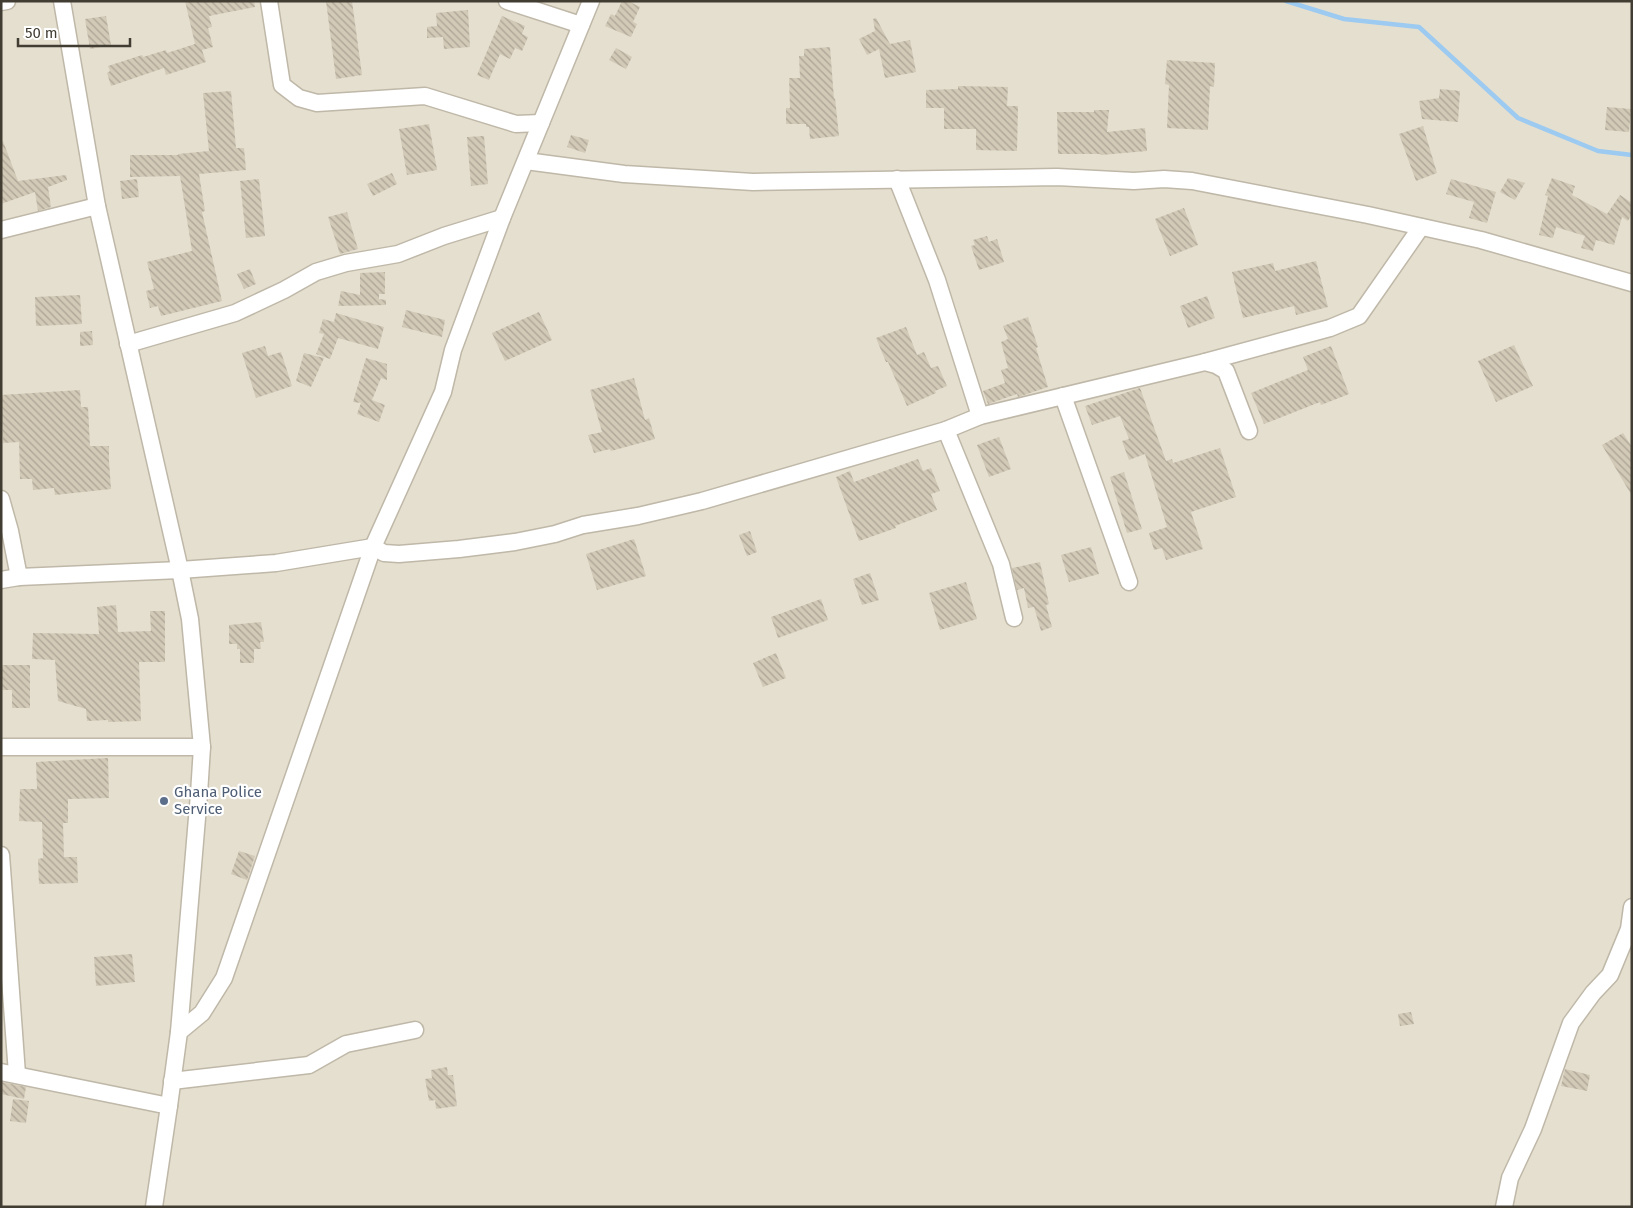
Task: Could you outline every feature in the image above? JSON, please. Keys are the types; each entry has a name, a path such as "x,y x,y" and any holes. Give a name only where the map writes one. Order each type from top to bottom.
{"street":[{"path":"1,2 7,1"},
{"path":"62,1 97,206 190,619 202,747 178,1032 154,1207"},
{"path":"270,1 282,85 299,98 317,103 336,103 425,96 516,124 541,123"},
{"path":"506,1 581,25"},
{"path":"178,1032 202,1013 224,978 373,547 443,392 453,350 502,218 591,1"},
{"path":"526,161 624,174 753,182 1057,177 1134,181 1164,179 1192,181 1368,215 1481,240 1632,283"},
{"path":"897,179 937,280 980,416"},
{"path":"1,230 97,206"},
{"path":"128,344 235,313 284,290 316,272 346,263 398,254 444,236 502,218"},
{"path":"1,580 19,577 180,570 276,563 373,547 384,553 399,554 468,548 515,542 555,534 583,525 638,516 702,501 946,430 980,416 1205,362 1330,328 1359,316 1421,227"},
{"path":"1205,362 1216,365 1226,371 1249,431"},
{"path":"1063,396 1129,582"},
{"path":"946,430 1001,564 1014,618"},
{"path":"1,499 10,531 19,577"},
{"path":"1,747 202,747"},
{"path":"1,854 9,1073 169,1106"},
{"path":"1504,1207 1510,1178 1533,1129 1571,1023 1593,994 1610,976 1629,929 1632,907"},
{"path":"172,1081 309,1065 346,1044 415,1030"}],"shaded area":[{"path":"1,1 1632,1 1632,1207 1,1207"}],"building":[{"path":"185,1 254,1 255,7 209,16 212,27 208,28 213,47 202,50 206,62 166,75 164,68 111,86 107,73 110,71 108,66 142,55 143,57 166,50 167,53 195,44"},
{"path":"326,1 352,1 362,75 336,79"},
{"path":"622,1 628,1 640,7 633,22 637,24 631,37 605,26 611,14 615,16"},
{"path":"468,10 470,47 444,49 443,37 427,38 427,27 437,26 436,13"},
{"path":"106,16 111,45 90,49 85,19"},
{"path":"502,16 525,26 522,34 528,37 522,51 515,48 510,59 500,54 489,80 477,75"},
{"path":"876,18 890,44 910,40 916,72 885,78 879,49 867,55 859,39 875,31 873,19"},
{"path":"830,47 839,136 810,139 809,127 806,127 806,124 786,124 786,108 790,108 789,78 800,78 799,56 804,56 804,49"},
{"path":"616,48 632,57 626,69 609,60"},
{"path":"1167,60 1215,63 1214,87 1210,86 1208,130 1167,128 1169,85 1165,84"},
{"path":"958,86 1008,87 1007,106 1018,106 1017,151 976,150 976,129 944,129 944,108 926,108 926,90 958,89"},
{"path":"1440,89 1460,91 1458,122 1422,119 1419,101 1439,98"},
{"path":"231,91 236,148 244,148 246,170 199,174 205,211 202,212 222,301 161,316 158,306 150,308 146,291 154,289 147,262 192,251 180,176 130,177 130,155 178,155 209,151 203,93"},
{"path":"1607,107 1631,109 1629,132 1605,130"},
{"path":"1094,110 1109,110 1107,132 1145,128 1147,151 1101,155 1058,154 1057,112 1094,112"},
{"path":"429,124 437,170 407,175 399,129"},
{"path":"1423,126 1437,173 1416,181 1399,134"},
{"path":"571,135 589,140 585,153 567,147"},
{"path":"484,136 488,184 471,186 467,137"},
{"path":"1,141 3,141 18,181 66,175 67,180 48,187 51,207 38,211 35,192 1,204"},
{"path":"392,173 397,184 373,196 367,184"},
{"path":"1508,178 1525,183 1515,200 1500,192"},
{"path":"1552,178 1575,186 1572,195 1607,214 1620,195 1632,203 1632,214 1628,221 1622,217 1614,245 1596,240 1593,251 1581,248 1585,236 1556,227 1553,238 1539,235 1548,196 1545,195"},
{"path":"137,179 139,197 122,199 120,181"},
{"path":"259,179 265,236 246,238 240,181"},
{"path":"1451,179 1496,192 1487,223 1469,218 1474,202 1446,194"},
{"path":"1184,208 1198,245 1170,256 1155,219"},
{"path":"347,212 358,249 340,254 328,217"},
{"path":"987,236 989,242 997,239 1004,262 979,270 971,246 975,245 973,240"},
{"path":"1316,261 1328,307 1296,315 1294,306 1243,318 1232,272 1273,263 1275,271"},
{"path":"250,269 256,284 244,289 237,274"},
{"path":"385,272 385,294 379,294 379,299 386,300 386,305 338,306 341,291 360,295 360,273"},
{"path":"80,295 82,324 36,326 35,297"},
{"path":"1207,296 1215,318 1188,328 1180,306"},
{"path":"406,310 445,320 442,337 402,327"},
{"path":"539,312 552,340 505,361 492,333"},
{"path":"336,313 384,327 378,349 338,338 330,359 316,354 324,334 319,333 323,319 334,322"},
{"path":"1028,317 1048,387 1018,397 1017,394 988,404 983,391 1005,383 1001,370 1008,368 1001,342 1008,339 1003,326"},
{"path":"906,327 917,355 924,352 931,368 938,366 947,386 907,406 876,338"},
{"path":"92,331 93,345 80,346 80,332"},
{"path":"1514,345 1533,386 1496,402 1478,361"},
{"path":"265,346 268,356 281,352 292,386 256,398 242,353"},
{"path":"1331,346 1349,394 1321,405 1320,402 1264,424 1251,393 1308,370 1303,357"},
{"path":"304,353 324,358 311,387 296,381"},
{"path":"366,358 387,364 387,380 381,378 372,400 385,405 379,422 357,414 361,403 353,402"},
{"path":"634,378 645,420 649,418 655,439 611,451 610,449 594,453 588,435 602,432 590,390"},
{"path":"1140,388 1166,461 1172,459 1173,463 1220,448 1236,497 1191,512 1203,549 1166,560 1162,548 1154,550 1149,533 1167,527 1145,454 1129,460 1122,441 1129,439 1120,416 1092,425 1085,406"},
{"path":"80,390 81,407 88,407 90,446 109,446 111,489 55,495 54,488 33,490 32,479 20,479 19,442 3,443 1,395"},
{"path":"1623,433 1632,447 1632,496 1602,445"},
{"path":"999,437 1011,469 989,477 977,445"},
{"path":"918,459 923,471 931,468 940,491 931,494 937,510 895,526 896,528 859,541 836,477 850,471 854,482"},
{"path":"1124,472 1142,529 1127,533 1110,477"},
{"path":"750,531 757,552 747,556 739,535"},
{"path":"634,539 646,576 597,590 586,554"},
{"path":"1091,547 1099,574 1069,582 1061,555"},
{"path":"1040,562 1049,604 1046,605 1052,627 1041,631 1034,607 1028,608 1024,588 1017,590 1012,568"},
{"path":"870,573 879,600 862,605 853,579"},
{"path":"966,582 977,619 940,630 929,593"},
{"path":"821,599 828,620 778,638 771,617"},
{"path":"116,605 118,632 151,631 150,611 165,611 165,662 139,662 141,721 87,721 86,709 58,701 55,660 32,659 33,633 99,634 97,607"},
{"path":"261,622 264,642 260,642 261,649 254,649 254,663 240,663 240,649 237,649 237,644 229,644 229,625"},
{"path":"776,653 786,678 763,687 753,663"},
{"path":"1,665 30,665 30,708 12,708 12,690 1,690"},
{"path":"108,758 109,798 68,799 68,823 63,823 64,857 77,857 78,883 39,884 38,859 43,858 42,822 19,821 20,789 37,789 36,762"},
{"path":"239,851 255,856 247,880 231,874"},
{"path":"132,954 135,982 96,986 94,957"},
{"path":"1411,1012 1414,1024 1400,1026 1398,1014"},
{"path":"447,1067 448,1075 453,1075 457,1106 436,1109 435,1100 429,1101 425,1079 432,1078 431,1070"},
{"path":"1565,1069 1590,1075 1587,1091 1561,1086"},
{"path":"1,1082 26,1087 24,1099 1,1094"},
{"path":"13,1099 29,1101 26,1123 10,1121"}],"waterway":[{"path":"1286,1 1344,19 1419,27 1518,118 1598,151 1632,155"}],"place":[{"name":"Ghana Police Service","path":"164,801"}]}
